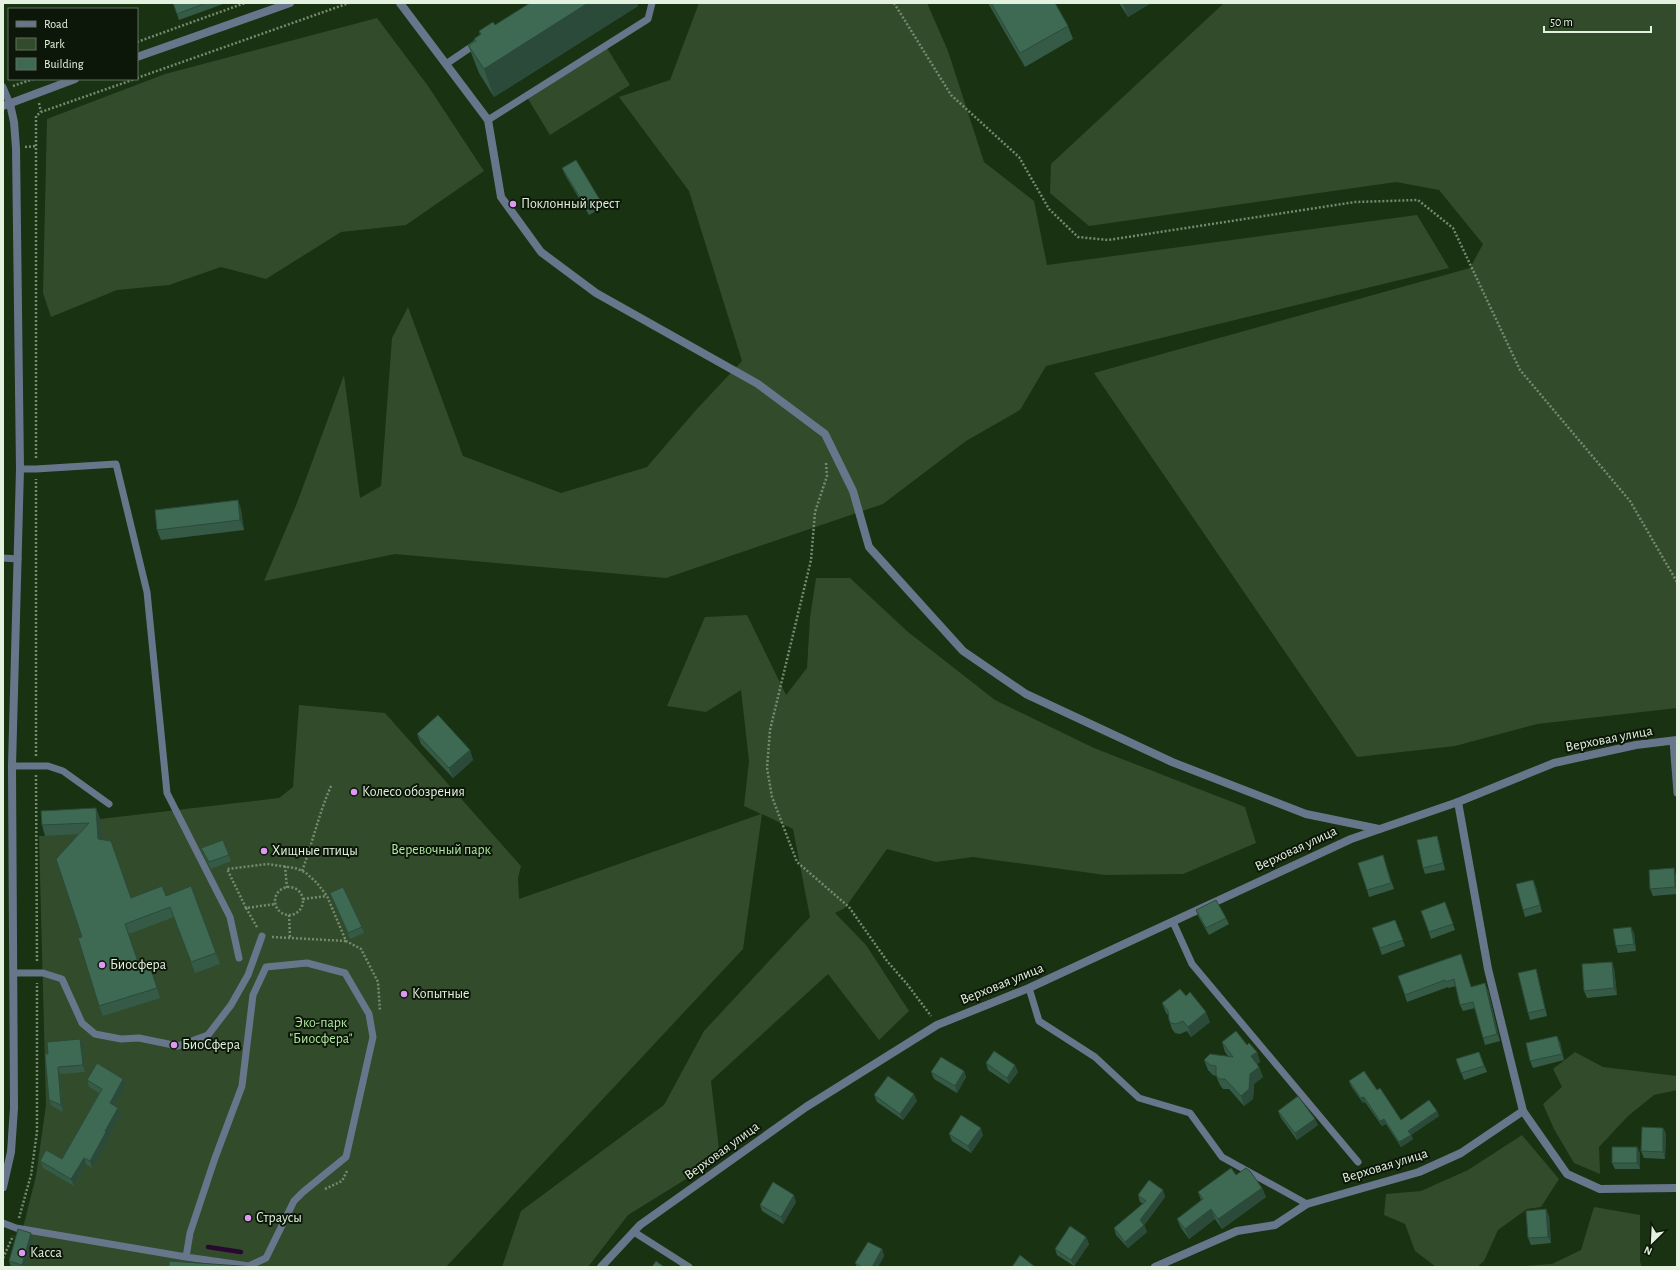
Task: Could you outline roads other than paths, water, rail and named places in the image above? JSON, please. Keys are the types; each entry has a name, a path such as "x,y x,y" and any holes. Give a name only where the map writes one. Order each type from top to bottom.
{"street":[{"path":"138,57 290,3"},
{"path":"400,3 488,120 501,197 541,252 596,293 758,384 825,434 854,491 869,547 963,651 1026,694 1172,762 1306,814 1379,829"},
{"path":"3,1187 11,1152 14,1108 12,766 20,469 16,148 14,122 6,105 73,80"},
{"name":"Верховая улица","path":"601,1267 640,1225 806,1107 937,1024 1029,988 1351,838 1458,802 1554,764 1636,745 1675,741"},
{"path":"1458,802 1488,969 1523,1111 1567,1174 1600,1189 1677,1188"},
{"name":"Верховая улица","path":"1155,1267 1237,1231 1275,1225 1307,1204 1419,1172 1461,1153 1523,1111"}],"lane":[{"path":"488,120 648,20 652,3"},
{"path":"446,64 484,38"},
{"path":"3,88 6,105"},
{"path":"20,469 116,464 147,592 167,793 230,917 239,958"},
{"path":"3,558 18,559"},
{"path":"1675,741 1677,793"},
{"path":"12,766 48,766 63,771 108,804"},
{"path":"1173,922 1192,964 1358,1162"},
{"path":"14,973 37,973 55,976 62,979 82,1023 95,1034 121,1039 139,1038 178,1046 208,1035 231,1006 248,974 262,936"},
{"path":"3,1223 16,1228 186,1257 249,1266 266,1258 294,1202 303,1192 346,1157 373,1037 369,1014 345,973 307,963 266,967 253,995 242,1086 215,1158 193,1225 186,1257"},
{"path":"1029,988 1039,1021 1095,1057 1139,1098 1190,1114 1222,1157 1307,1204"},
{"path":"634,1232 689,1267"}],"waterway":[{"path":"208,1247 241,1252"}],"place":[{"name":"Поклонный крест","path":"513,204"},
{"name":"Колесо обозрения","path":"354,792"},
{"name":"Хищные птицы","path":"264,851"},
{"name":"Биосфера","path":"102,965"},
{"name":"Копытные","path":"404,994"},
{"name":"БиоСфера","path":"174,1045"},
{"name":"Страусы","path":"248,1218"},
{"name":"Касса","path":"22,1253"}],"park label":[{"name":"Веревочный парк","path":"441,850"},
{"name":"Эко-парк \"Биосфера\"","path":"321,1032"}]}
